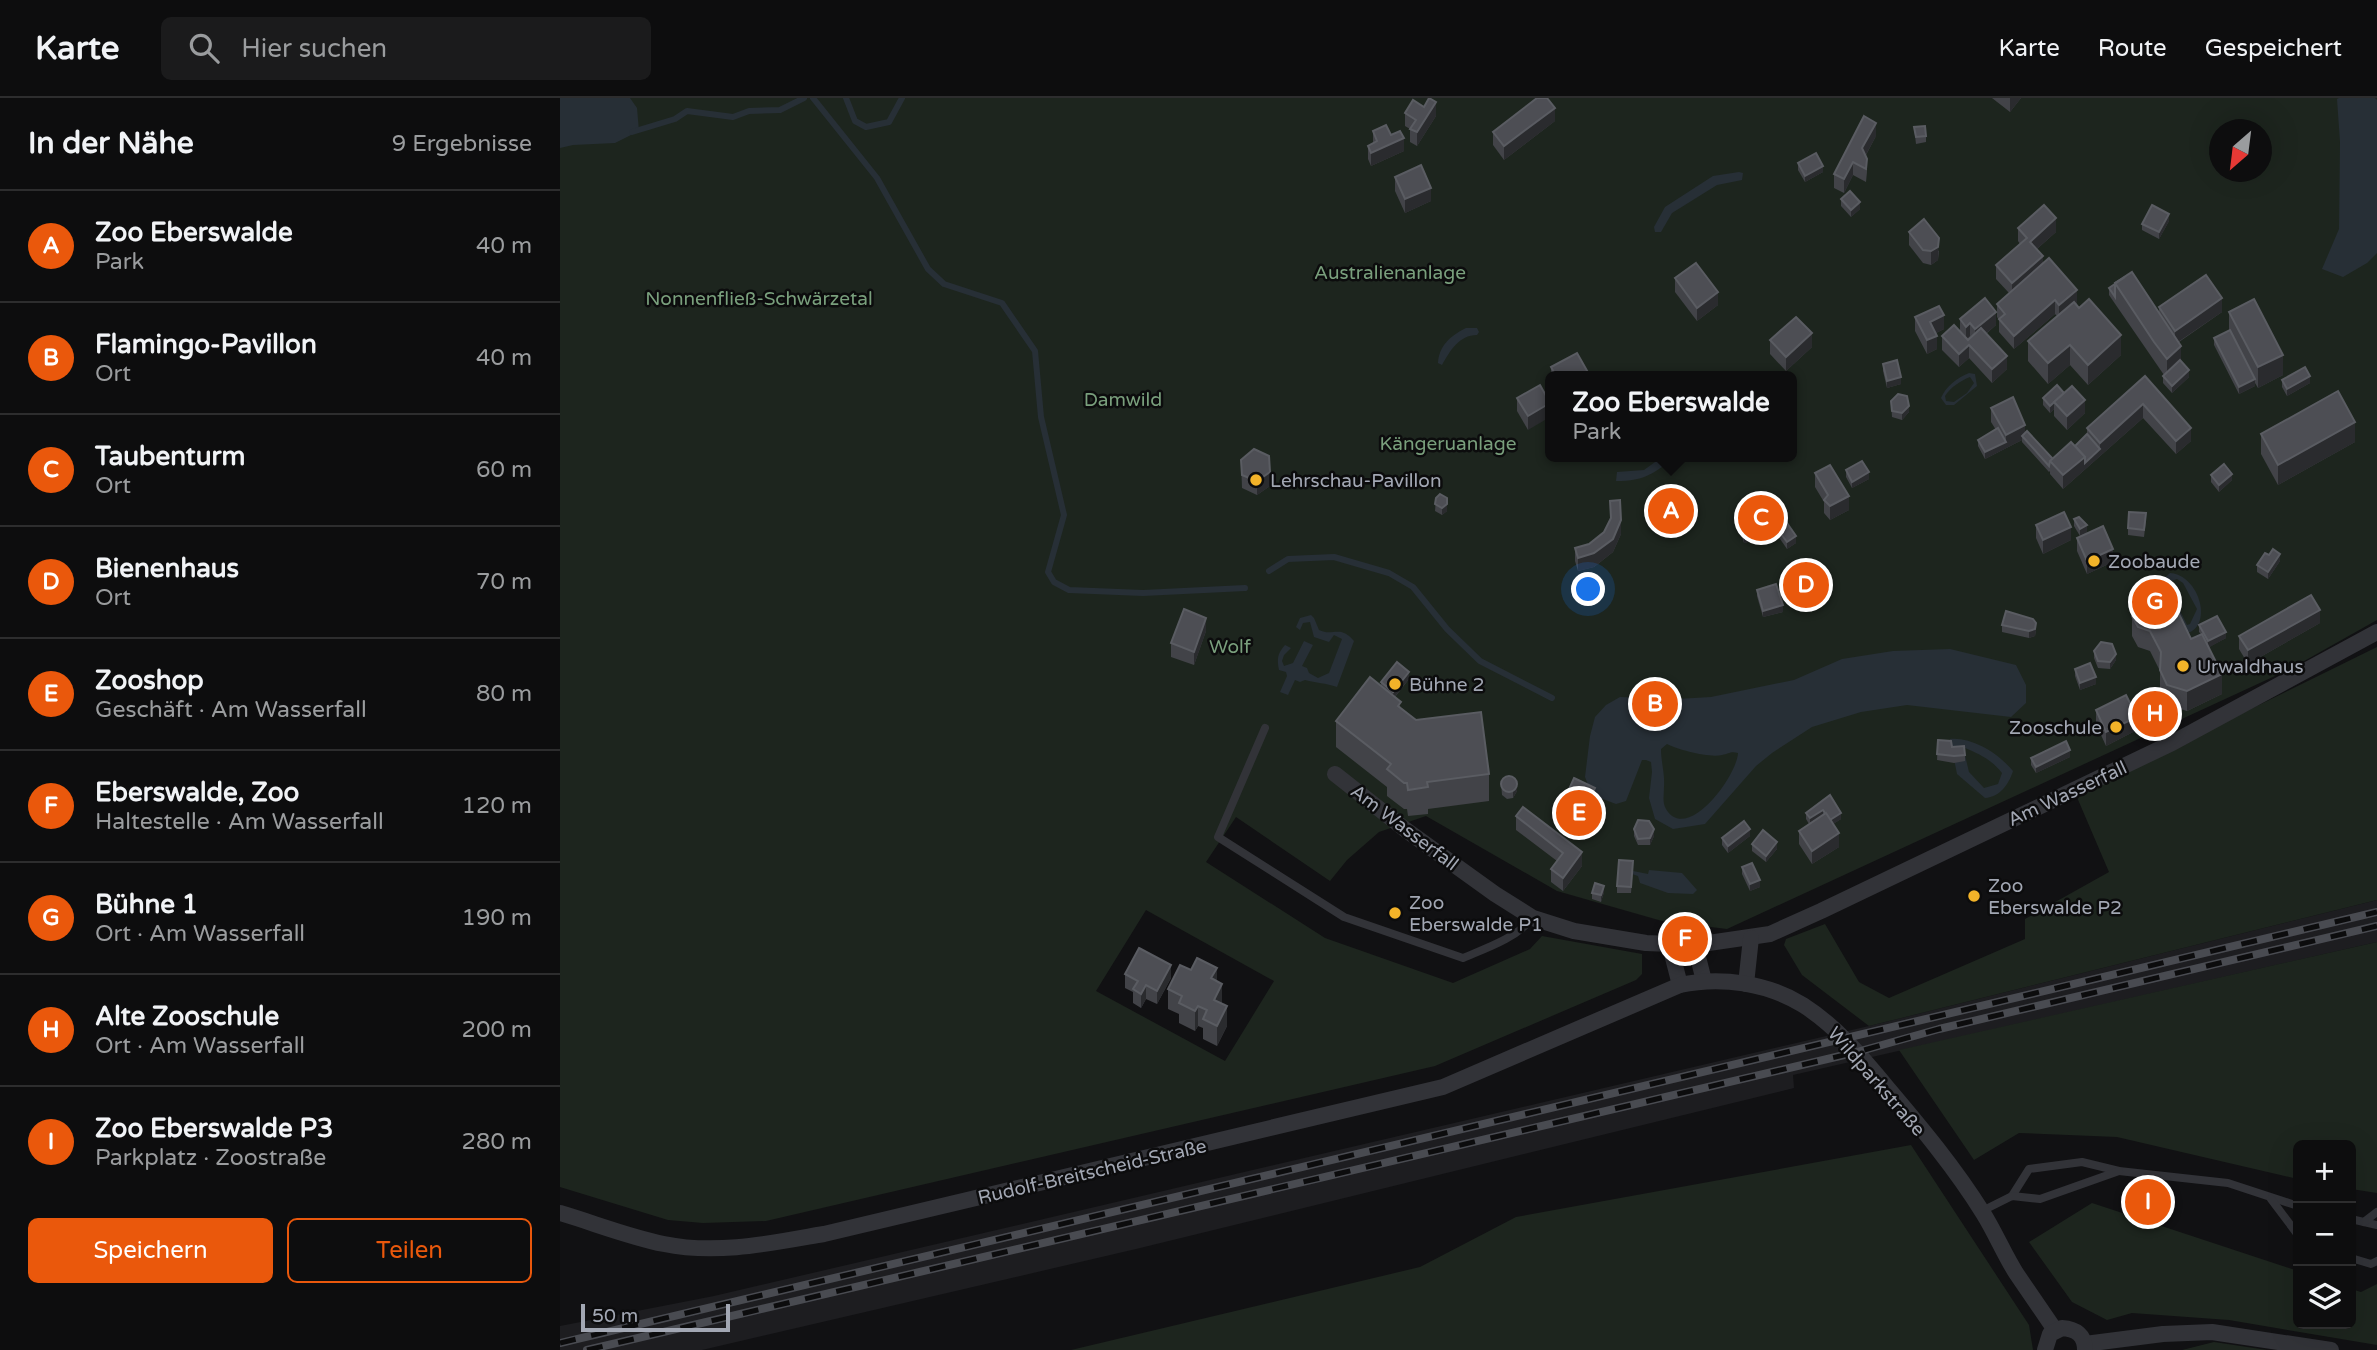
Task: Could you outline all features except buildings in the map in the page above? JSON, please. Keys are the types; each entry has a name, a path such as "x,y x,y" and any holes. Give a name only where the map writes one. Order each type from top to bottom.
{"street":[{"name":"Am Wasserfall","path":"1335,774 1406,830 1533,918 1574,931 1670,946 1751,938 1770,934 1821,911 2172,743 2377,632"},
{"path":"1746,984 1751,938"},
{"path":"1695,945 1704,981"},
{"path":"1670,946 1680,985"},
{"name":"Wildparkstraße","path":"1613,1014 1680,985 1704,981 1746,984 1774,991 1802,1005 1845,1039 1904,1108 1982,1211 2015,1271 2055,1330"},
{"name":"Rudolf-Breitscheid-Straße","path":"560,1213 664,1244 699,1248 751,1247 824,1234 1443,1087 1613,1014"},
{"path":"2045,1350 2047,1338 2055,1330 2062,1328 2077,1331 2085,1347 2162,1334 2212,1332 2331,1350"}],"lane":[{"path":"1265,728 1218,837 1344,917 1463,958 1521,931 1533,918"},
{"path":"1982,1211 2012,1196 2029,1169 2082,1162 2119,1171 2228,1184 2293,1205"},
{"path":"2012,1196 2040,1199 2119,1171"},
{"path":"2271,1199 2293,1228"},
{"path":"2364,1222 2377,1212"},
{"path":"2356,1220 2377,1226"},
{"path":"2356,1259 2375,1265"}],"shaded area":[{"path":"560,98 630,98 637,108 639,131 615,143 560,148"},
{"path":"2339,98 2377,100 2377,253 2367,263 2343,277 2322,269 2339,229"},
{"path":"1743,173 1742,180 1717,185 1672,213 1661,232 1655,232 1654,227 1665,207 1713,176"},
{"path":"1466,328 1477,328 1479,332 1460,341 1442,365 1438,363 1446,342"},
{"path":"1975,374 1977,386 1954,405 1946,405 1941,398 1943,394 1952,383 1965,375","holes":["1970,377 1974,383 1967,393 1954,402 1946,401 1945,396 1959,382"]},
{"path":"1655,462 1669,462 1642,478 1616,481 1617,472 1644,470"},
{"path":"2170,573 2180,576 2196,592 2201,613 2194,630 2184,634 2160,582","holes":["2177,579 2183,583 2197,609 2187,625 2169,588 2169,582"]},
{"path":"1311,615 1319,630 1345,633 1354,641 1337,687 1295,680 1288,695 1280,692 1287,676 1286,672 1279,670 1278,663 1279,654 1285,645 1291,648 1284,655 1284,666 1293,663 1304,641 1313,645 1302,666 1318,678 1329,673 1342,639 1334,635 1329,642 1314,637 1310,622 1303,623 1300,630 1296,627 1300,618"},
{"path":"1950,649 2016,665 2026,685 2026,703 2011,717 1907,705 1861,712 1812,727 1756,766 1705,824 1673,829 1655,819 1649,798 1651,762 1646,760 1642,760 1626,801 1616,804 1592,795 1585,777 1595,717 1606,705 1620,697 1711,697 1794,680 1842,659 1893,651","holes":["1667,744 1710,755 1738,753 1729,776 1710,803 1698,813 1686,818 1675,818 1664,804 1661,749"]},
{"path":"1950,739 1968,741 1985,748 2013,771 2003,789 1985,798 1957,774","holes":["1963,747 1989,760 1998,768 2002,773 1998,784 1984,788 1969,772"]},
{"path":"1649,870 1682,873 1697,890 1693,894 1668,893 1640,883 1638,876 1632,874 1633,871 1648,874"},
{"path":"2377,900 2377,942 1793,1075 1794,1088 1136,1249 702,1350 560,1350 560,1326 714,1296 1869,1026"}],"green space":[{"path":"560,98 2377,98 2377,620 2290,669 1727,929 1662,921 1557,891 1426,816 1379,832 1347,860 1330,881 1236,817 1206,862 1325,938 1453,983 1530,949 1542,936 1642,954 1642,974 1636,980 1435,1066 766,1221 703,1223 668,1220 560,1187","holes":["1146,910 1274,981 1225,1061 1096,991"]},
{"path":"2377,647 2377,900 1869,1026 1802,975 1784,945 1786,939 1825,924 1859,982 1889,998 2025,939 2025,919 2109,872 2076,795"},
{"path":"2377,942 2377,1193 2356,1190 2356,1140 2293,1140 2293,1178 2117,1137 2019,1133 1974,1160 1899,1050"},
{"path":"1911,1145 2029,1325 2033,1350 1071,1350 1420,1267 1516,1217"},
{"path":"2092,1203 2293,1269 2293,1329 2356,1329 2356,1290 2361,1292 2377,1284 2377,1345 2229,1320 2132,1313 2107,1320 2072,1302 2029,1242"},
{"path":"2214,1342 2267,1350 2182,1350"}],"waterway":[{"path":"632,132 675,119 687,111 733,117 749,111 780,110 804,98"},
{"path":"813,98 877,178 928,269 944,284 1002,303 1035,351 1041,417 1064,515 1048,572 1054,582 1069,590 1143,593 1245,588"},
{"path":"846,98 855,121 866,127 889,122 902,98"},
{"path":"1269,571 1288,559 1334,557 1389,573 1413,587 1447,629 1480,661 1552,698"}],"railway":[{"path":"560,1343 2377,912"},
{"path":"587,1350 1857,1052 1939,1029 2377,926"}],"place":[{"name":"Lehrschau-Pavillon","path":"1256,480"},
{"name":"Zoo Eberswalde","path":"1671,511"},
{"name":"Taubenturm","path":"1761,518"},
{"name":"Zoobaude","path":"2094,561"},
{"name":"Bienenhaus","path":"1806,585"},
{"name":"Bühne 1","path":"2155,602"},
{"name":"Urwaldhaus","path":"2183,666"},
{"name":"Bühne 2","path":"1395,684"},
{"name":"Flamingo-Pavillon","path":"1655,704"},
{"name":"Alte Zooschule","path":"2155,714"},
{"name":"Zooschule","path":"2116,727"},
{"name":"Zooshop","path":"1579,813"},
{"name":"Zoo Eberswalde P2","path":"1974,896"},
{"name":"Zoo Eberswalde P1","path":"1395,913"},
{"name":"Eberswalde, Zoo","path":"1685,939"},
{"name":"Zoo Eberswalde P3","path":"2148,1202"}],"park label":[{"name":"Australienanlage","path":"1390,272"},
{"name":"Nonnenfließ-Schwärzetal","path":"759,298"},
{"name":"Damwild","path":"1123,399"},
{"name":"Kängeruanlage","path":"1448,443"},
{"name":"Wolf","path":"1230,646"}]}
